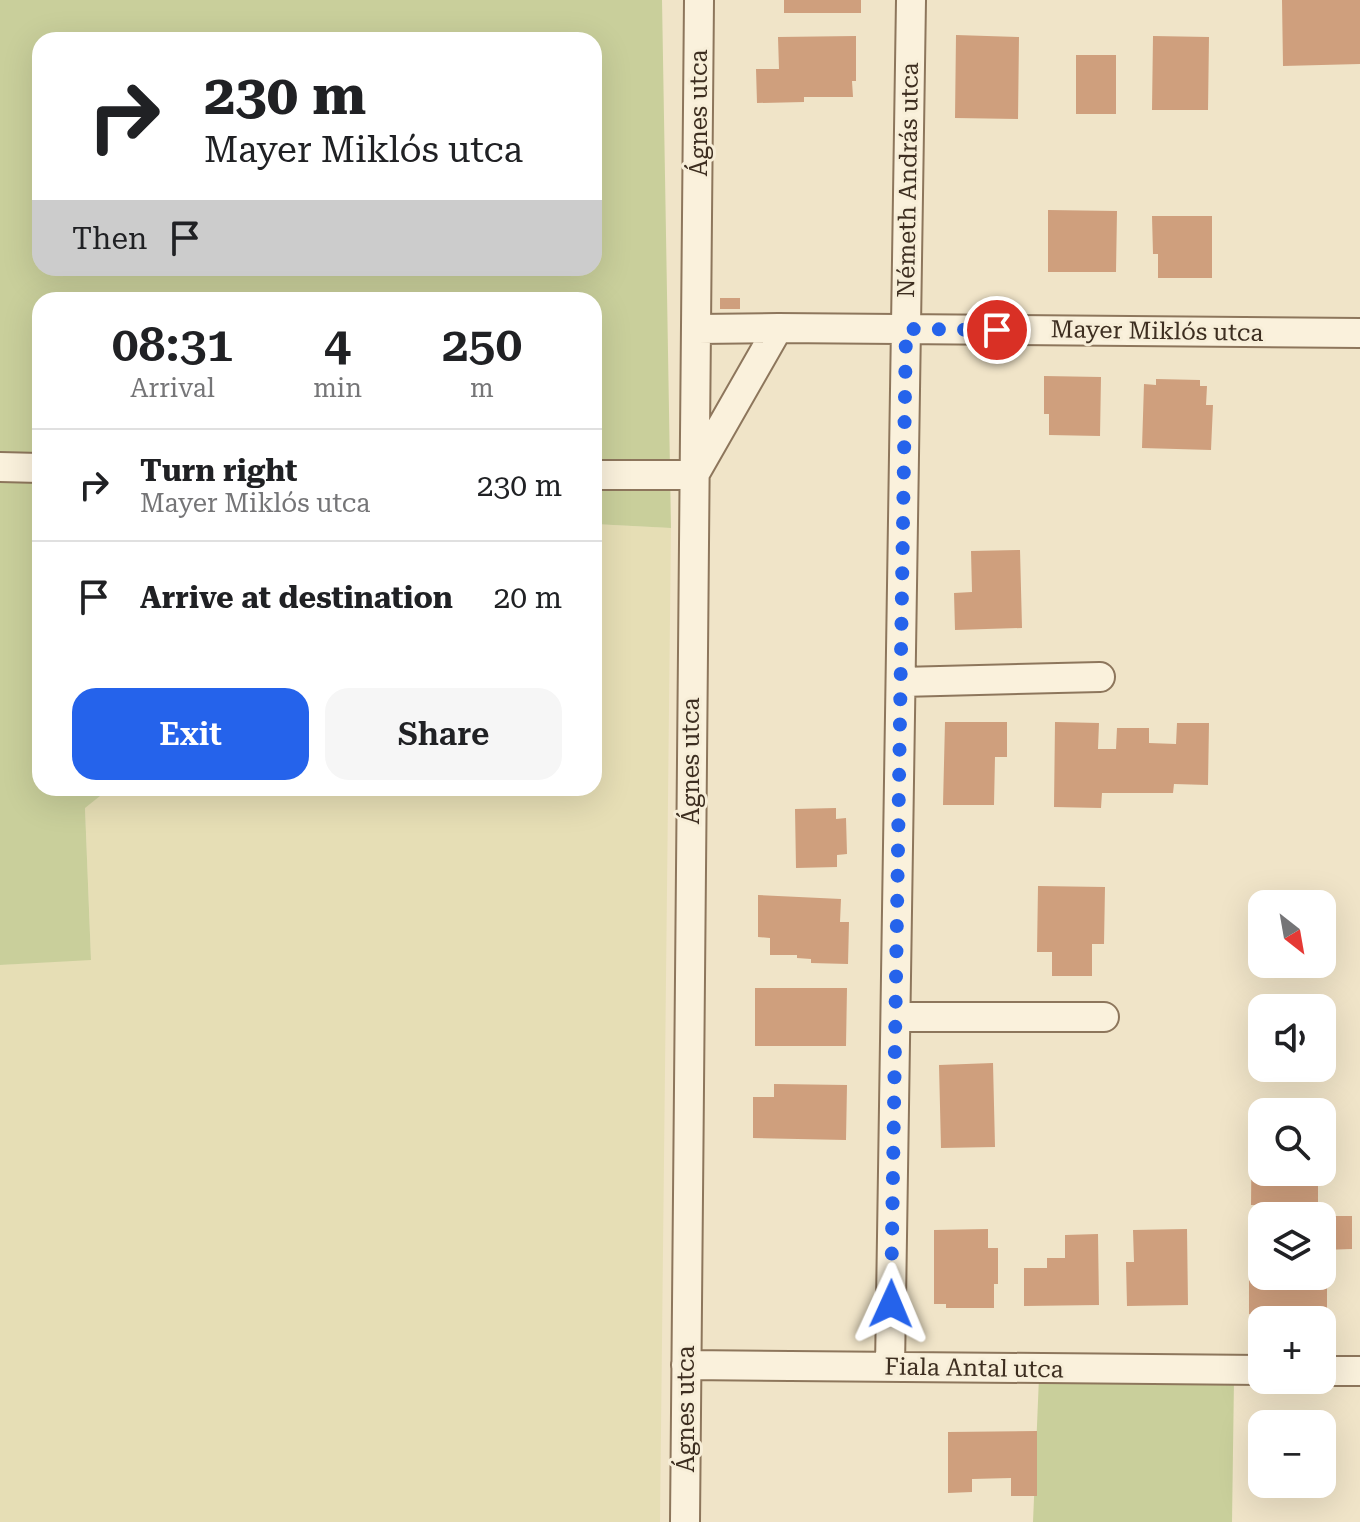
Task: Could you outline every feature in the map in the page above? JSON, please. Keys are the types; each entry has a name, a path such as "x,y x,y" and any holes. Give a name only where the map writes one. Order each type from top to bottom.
{"street":[{"name":"Ágnes utca","path":"685,1522 699,0"},
{"name":"Németh András utca","path":"890,1367 911,0"},
{"path":"602,475 694,475 778,328"},
{"name":"Mayer Miklós utca","path":"698,329 1360,333"},
{"path":"0,467 32,468"},
{"path":"901,682 1100,677"},
{"path":"896,1017 1104,1017"},
{"name":"Fiala Antal utca","path":"686,1365 1248,1370"},
{"path":"1336,1371 1360,1371"}],"shaded area":[{"path":"602,524 671,528 660,1522 0,1522 0,965 91,959 85,807 99,796 602,796"}],"green space":[{"path":"0,0 662,0 671,528 602,524 602,292 32,292 32,796 100,796 85,808 91,960 0,965"},
{"path":"1039,1377 1234,1379 1232,1522 1033,1522"}],"building":[{"path":"784,0 861,0 861,13 784,13"},
{"path":"1282,0 1360,0 1360,64 1283,66"},
{"path":"956,35 1019,37 1018,119 955,118"},
{"path":"856,36 853,97 804,97 804,102 757,103 756,69 779,69 778,37"},
{"path":"1153,36 1209,37 1208,110 1152,110"},
{"path":"1076,55 1116,55 1116,114 1076,114"},
{"path":"1048,210 1117,211 1116,272 1048,272"},
{"path":"1152,216 1212,216 1212,278 1158,278 1158,254 1153,254"},
{"path":"720,298 740,298 740,309 720,309"},
{"path":"1044,376 1101,377 1100,436 1049,435 1049,414 1044,414"},
{"path":"1156,379 1200,380 1200,386 1207,386 1206,405 1213,405 1211,450 1142,448 1144,384 1156,385"},
{"path":"1020,550 1022,628 955,630 954,593 972,592 971,551"},
{"path":"945,722 1007,722 1007,757 995,757 994,805 943,805"},
{"path":"1055,722 1099,723 1098,749 1116,749 1117,728 1149,728 1149,743 1176,744 1177,723 1209,723 1208,785 1174,784 1173,793 1102,793 1101,808 1054,807"},
{"path":"836,808 836,819 846,818 847,854 837,855 837,867 796,868 795,809"},
{"path":"1038,886 1105,887 1104,944 1092,944 1092,976 1052,976 1052,952 1037,952"},
{"path":"758,895 841,899 840,922 849,922 848,964 811,963 811,959 797,958 797,955 770,955 770,938 758,937"},
{"path":"755,988 847,988 846,1046 755,1046"},
{"path":"993,1063 995,1147 941,1148 939,1065"},
{"path":"774,1084 847,1085 846,1140 753,1138 753,1097 774,1097"},
{"path":"1251,1186 1318,1186 1318,1202 1251,1202"},
{"path":"1336,1216 1352,1216 1352,1249 1336,1250"},
{"path":"988,1229 988,1248 998,1248 994,1308 946,1308 946,1304 934,1304 934,1230"},
{"path":"1187,1229 1188,1305 1127,1306 1126,1262 1134,1262 1133,1230"},
{"path":"1098,1234 1099,1305 1024,1306 1024,1268 1047,1268 1047,1258 1065,1258 1065,1235"},
{"path":"1249,1290 1327,1290 1327,1306 1249,1306"},
{"path":"1037,1431 1037,1496 1011,1496 1011,1478 972,1479 972,1492 948,1493 948,1432"}],"route":[{"path":"891,1304 906,329 997,330"}]}
